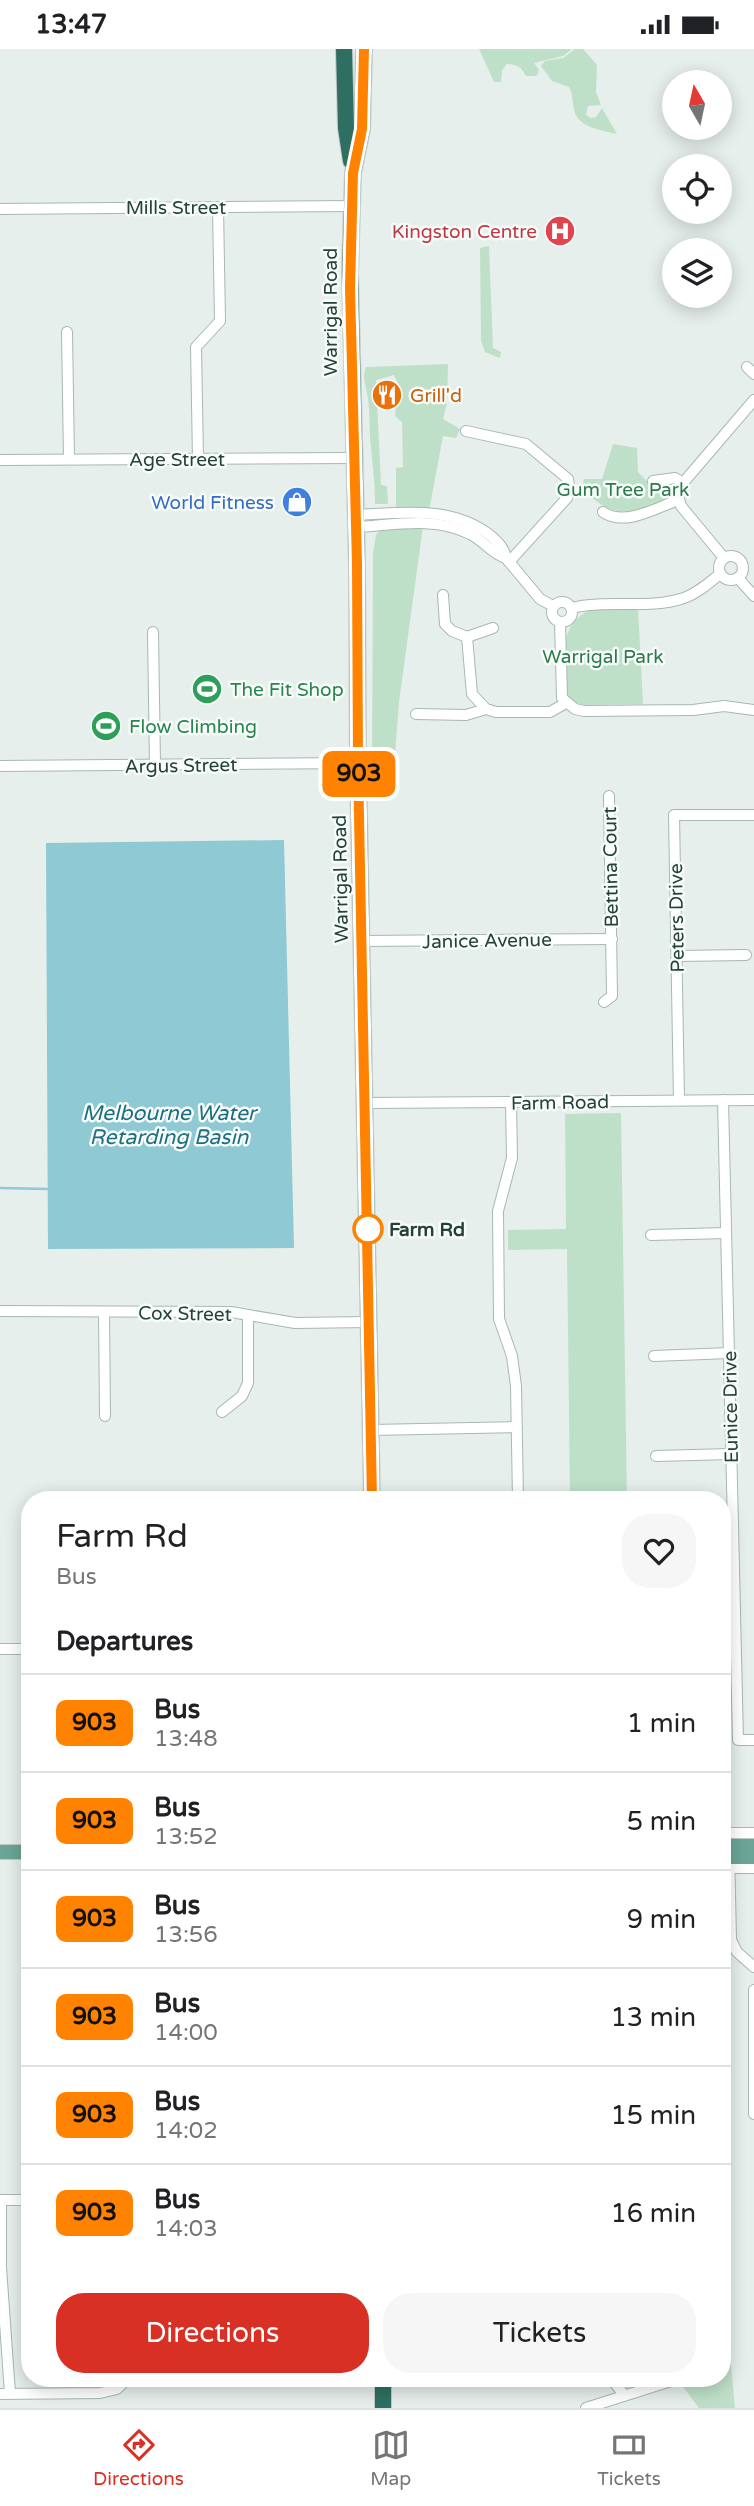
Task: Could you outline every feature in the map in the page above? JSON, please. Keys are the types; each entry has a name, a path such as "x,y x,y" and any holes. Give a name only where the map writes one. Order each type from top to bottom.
{"highway":[{"name":"Warrigal Road","path":"344,49 345,128 353,173"},
{"name":"Warrigal Road","path":"364,49 362,129 353,173 351,304 372,1491"},
{"path":"383,2387 383,2408"}],"main road":[{"path":"731,1852 754,1846"},
{"path":"0,1852 21,1852"},
{"path":"731,1855 754,1857"}],"street":[{"name":"Mills Street","path":"0,209 352,206"},
{"path":"198,459 196,347 220,321 218,207"},
{"path":"67,332 69,459"},
{"path":"724,558 678,500 677,492 754,400"},
{"path":"466,431 526,445 569,481 570,491 567,498 508,560"},
{"name":"Age Street","path":"0,460 354,458"},
{"path":"653,481 675,478 683,483"},
{"path":"603,512 610,516 634,517 678,500"},
{"path":"356,521 424,523 450,526 471,534 508,560 540,599 553,606"},
{"path":"733,556 740,561 743,571 738,577 727,579 720,574 719,565 724,558 733,556"},
{"path":"571,608 587,604 669,602 696,593 720,574"},
{"path":"738,577 754,596"},
{"path":"443,595 445,624 452,631 467,637 493,628"},
{"path":"553,606 563,602 571,608"},
{"path":"553,606 552,617 560,622"},
{"path":"560,622 570,618 571,608"},
{"path":"560,622 561,690 566,703 575,709 693,709 724,706 754,710"},
{"path":"153,632 155,765"},
{"path":"467,637 472,694 486,709 496,712 550,712 566,703"},
{"path":"416,714 466,715 486,709"},
{"name":"Argus Street","path":"1,767 358,763"},
{"name":"Bettina Court","path":"604,1002 612,996 609,796"},
{"name":"Peters Drive","path":"679,1100 674,815 754,815"},
{"name":"Janice Avenue","path":"362,941 612,939"},
{"path":"677,956 746,955"},
{"name":"Eunice Drive","path":"723,1100 730,1491"},
{"name":"Farm Road","path":"366,1103 754,1100"},
{"path":"511,1102 512,1158 498,1211 499,1319 512,1356 516,1386 518,1491"},
{"path":"651,1235 726,1233"},
{"name":"Cox Street","path":"0,1311 231,1312 295,1323 369,1322"},
{"path":"104,1312 105,1416"},
{"path":"222,1412 242,1396 248,1383 248,1315"},
{"path":"654,1356 729,1353"},
{"path":"371,1430 517,1427"},
{"path":"656,1456 731,1454"},
{"name":"Eunice Drive","path":"731,1636 738,1740 754,1740"},
{"path":"0,1649 21,1649"},
{"path":"731,1850 754,1833"},
{"path":"731,1857 754,1868"},
{"path":"731,1940 737,1952 754,1967"},
{"path":"754,1990 754,2114"},
{"path":"21,2200 1,2200 5,2393 107,2393 121,2387"},
{"path":"618,2387 624,2395"},
{"path":"586,2408 651,2387"}],"green space":[{"path":"479,49 572,49 563,56 534,63 539,70 537,76 526,76 519,67 507,64 502,70 501,82 494,82"},
{"path":"575,49 583,49 597,65 596,92 601,105 588,106 586,115 596,117 602,108 617,134 579,120 569,87 552,81 541,66 545,61 563,58"},
{"path":"489,246 493,348 501,352 500,358 485,352 481,341 480,248"},
{"path":"448,364 447,403 443,419 460,429 456,438 443,436 429,511 396,510 396,468 403,467 402,422 395,416 397,389 400,387 394,375 376,380 381,485 387,486 388,504 375,504 369,404 364,379 366,367"},
{"name":"Gum Tree Park","path":"613,444 637,448 638,472 651,485 672,483 673,497 647,508 625,512 605,506 582,489 584,479 602,479"},
{"path":"423,526 399,702 395,755 398,773 372,774 373,553 376,535 379,531"},
{"name":"Warrigal Park","path":"599,608 638,608 643,704 583,705 569,700 564,658 568,632 575,621 585,613"},
{"path":"621,1113 627,1491 570,1491 567,1249 508,1250 508,1230 566,1229 565,1114"},
{"path":"731,2364 735,2408 699,2408 683,2387 731,2387"}],"water":[{"name":"Melbourne Water Retarding Basin","path":"284,840 294,1248 48,1249 46,843"}],"waterway":[{"path":"0,1188 47,1189"}],"bus line":[{"name":"903","path":"364,49 362,129 353,173 350,288 372,1491"}],"place":[{"name":"Kingston Centre","path":"560,231"},
{"name":"Grill'd","path":"387,395"},
{"name":"World Fitness","path":"297,502"},
{"name":"The Fit Shop","path":"207,689"},
{"name":"Flow Climbing","path":"106,726"},
{"name":"Farm Rd","path":"368,1229"}]}
